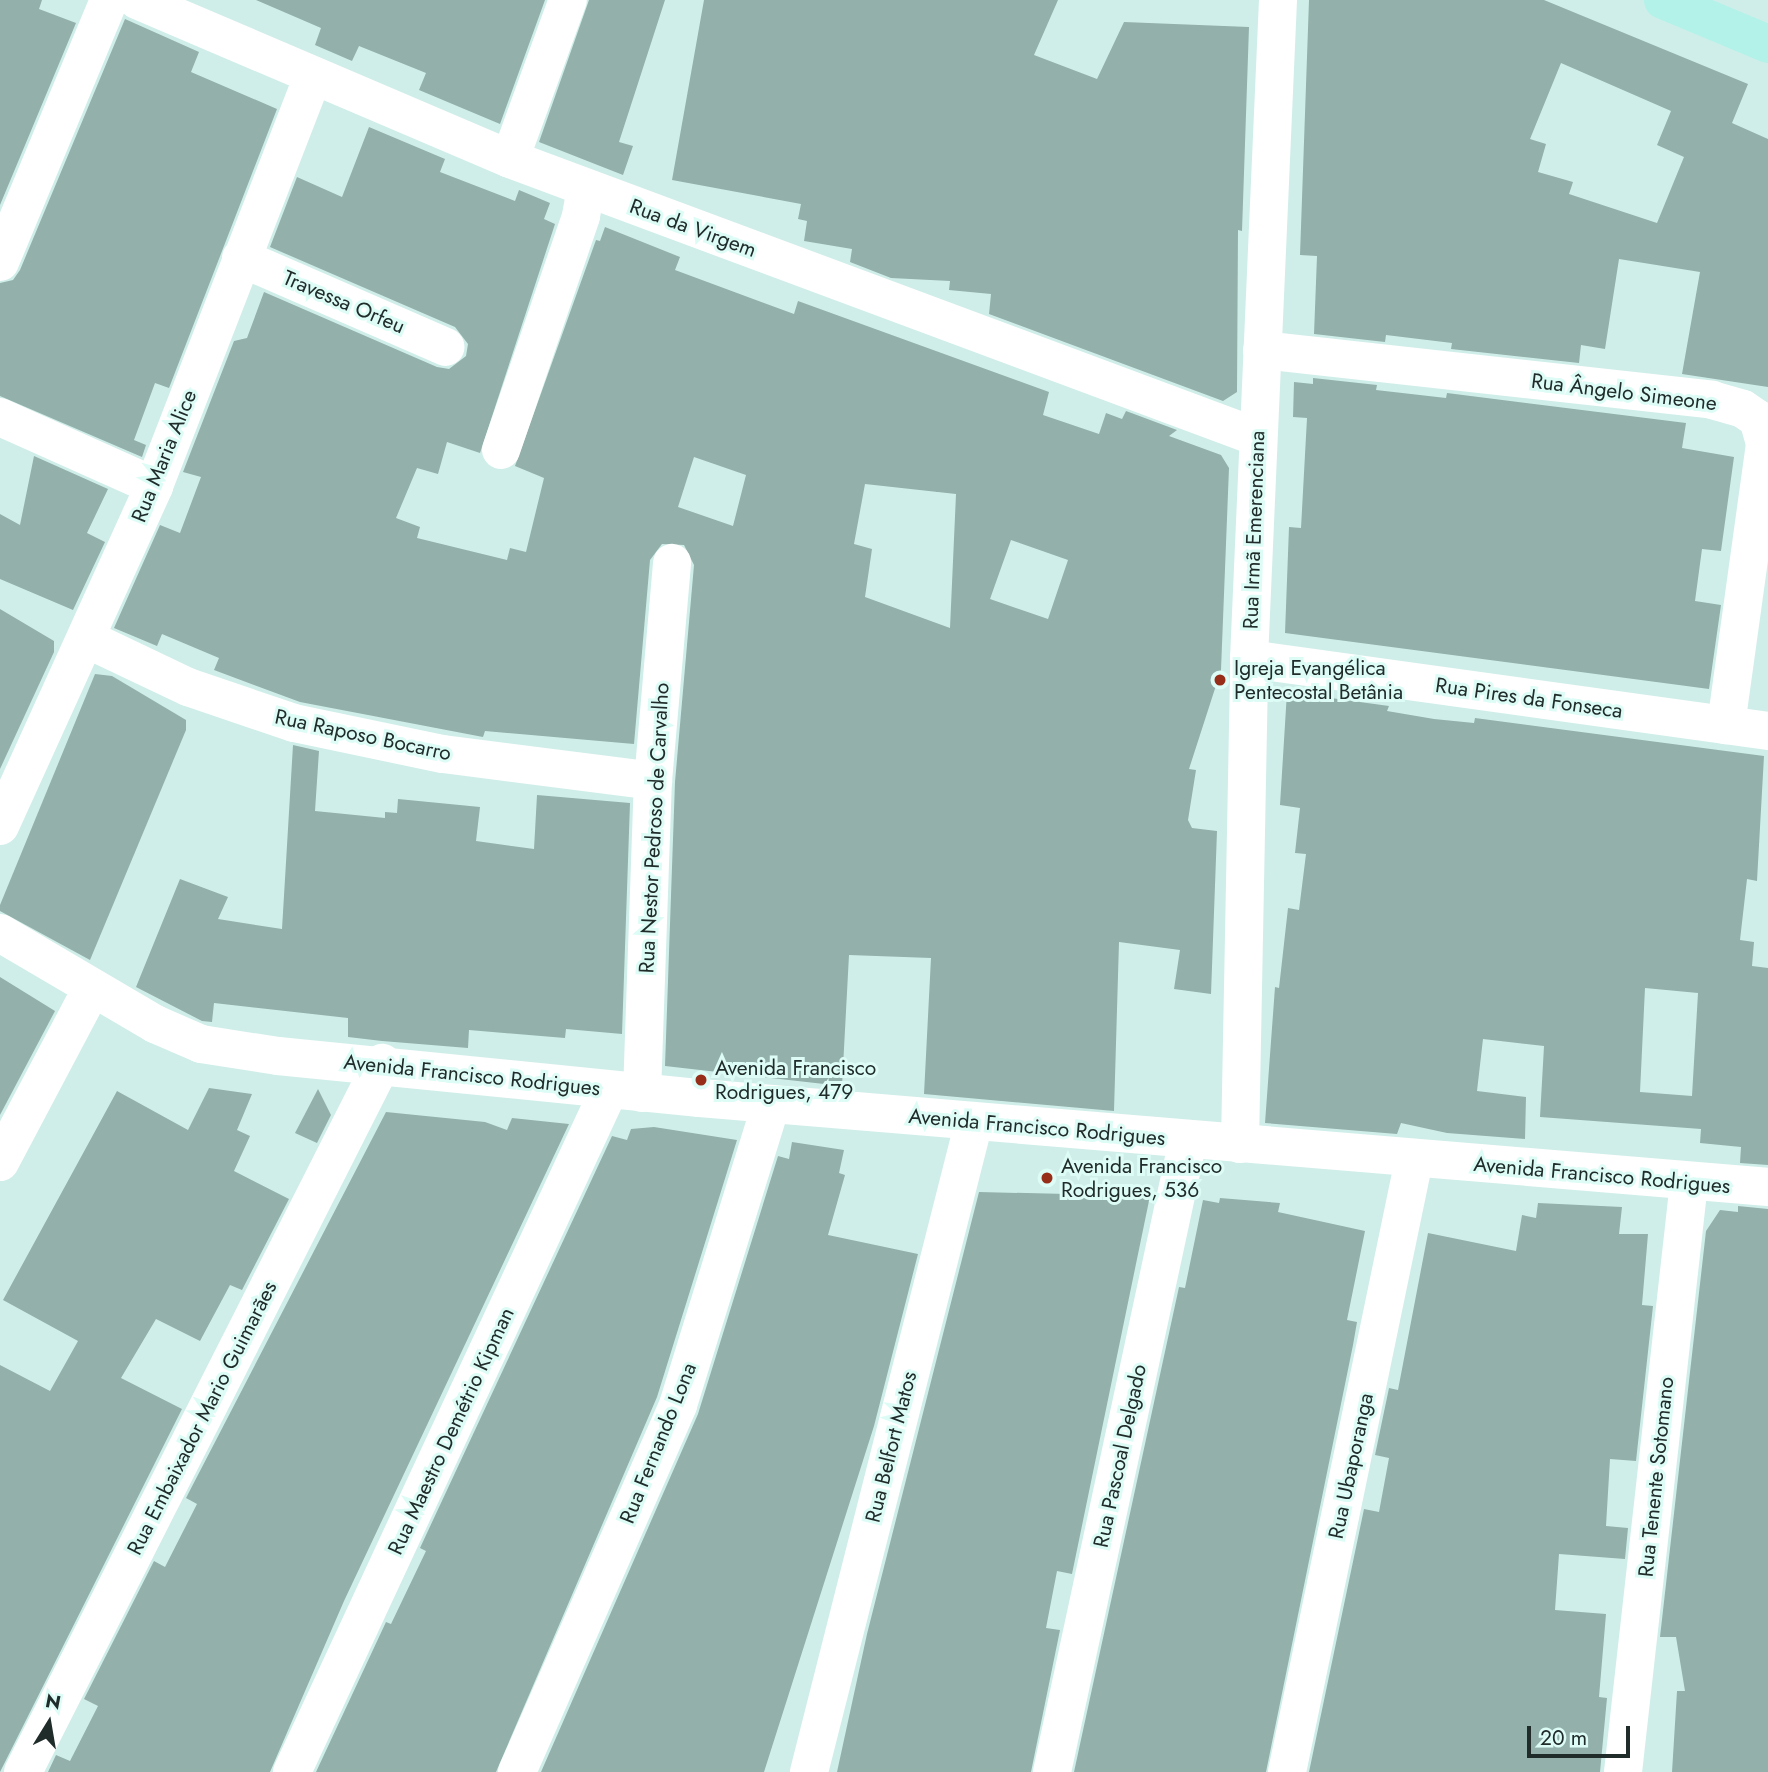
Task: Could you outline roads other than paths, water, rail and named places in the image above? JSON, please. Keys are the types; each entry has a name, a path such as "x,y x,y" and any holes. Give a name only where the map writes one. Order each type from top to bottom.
{"main road":[{"path":"1663,0 1768,44"}],"street":[{"path":"0,262 109,0"},
{"name":"Rua da Virgem","path":"137,0 313,78 586,189 1256,437"},
{"path":"510,159 568,0"},
{"name":"Rua Irmã Emerenciana","path":"1240,1144 1256,437 1278,0"},
{"name":"Rua Maria Alice","path":"0,827 87,639 153,486 313,78"},
{"path":"501,450 581,216 586,189"},
{"name":"Travessa Orfeu","path":"241,258 446,346"},
{"name":"Rua Ângelo Simeone","path":"1262,350 1712,400 1742,409 1758,419 1765,444 1726,725"},
{"path":"0,417 153,486"},
{"name":"Rua Nestor Pedroso de Carvalho","path":"625,1091 672,563"},
{"name":"Rua Raposo Bocarro","path":"87,639 188,687 294,723 443,754 653,781"},
{"name":"Rua Pires da Fonseca","path":"1249,659 1768,731"},
{"name":"Avenida Francisco Rodrigues","path":"0,933 92,988 201,1044 278,1056 382,1063 625,1091 974,1122 1689,1183 1768,1187"},
{"path":"0,1162 92,988"},
{"name":"Rua Embaixador Mario Guimarães","path":"23,1772 382,1063"},
{"name":"Rua Maestro Demétrio Kipman","path":"292,1772 625,1091"},
{"name":"Rua Fernando Lona","path":"517,1772 678,1405 771,1104"},
{"name":"Rua Belfort Matos","path":"809,1772 974,1122"},
{"name":"Rua Pascoal Delgado","path":"1052,1772 1188,1140"},
{"name":"Rua Ubaporanga","path":"1287,1772 1414,1160"},
{"name":"Rua Tenente Sotomano","path":"1623,1772 1689,1183"}],"place":[{"name":"Igreja Evangélica Pentecostal Betânia","path":"1220,680"},
{"name":"Avenida Francisco Rodrigues, 479","path":"701,1080"},
{"name":"Avenida Francisco Rodrigues, 536","path":"1047,1178"}]}
